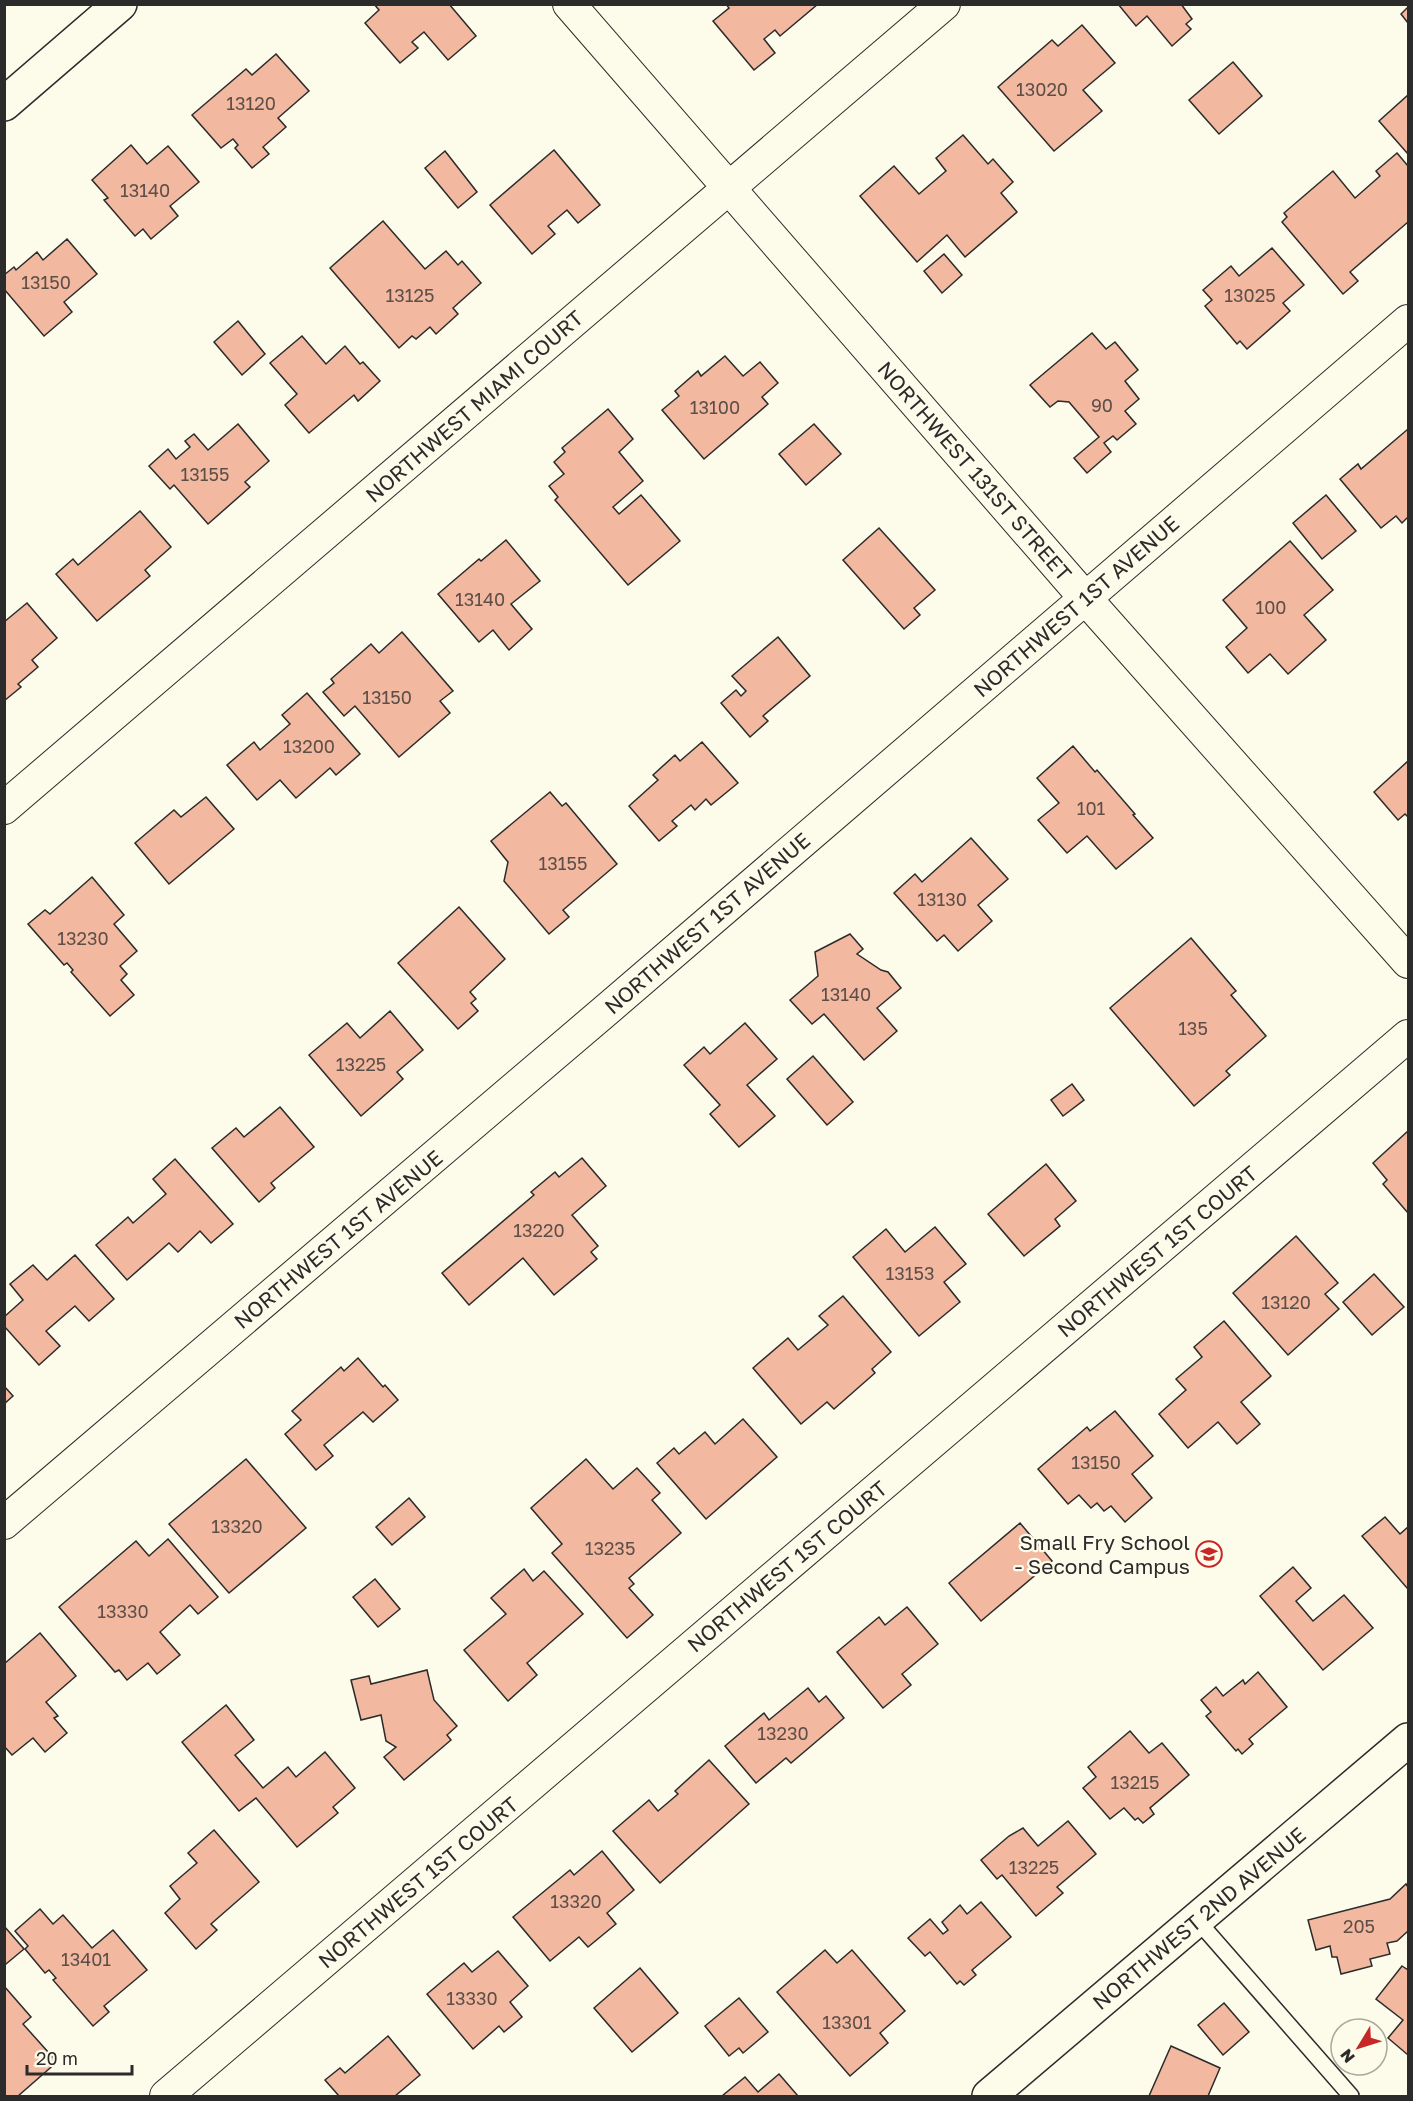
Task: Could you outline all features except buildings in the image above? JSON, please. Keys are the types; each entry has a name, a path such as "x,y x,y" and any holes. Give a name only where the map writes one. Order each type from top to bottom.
{"street":[{"path":"4,104 120,4"},
{"name":"NORTHWEST 131ST STREET","path":"569,4 1086,598 1408,962"},
{"name":"NORTHWEST MIAMI COURT","path":"4,808 944,4"},
{"name":"NORTHWEST 1ST AVENUE","path":"4,1522 593,1022 689,937 1408,321"},
{"name":"NORTHWEST 1ST COURT","path":"166,2097 1408,1036"},
{"name":"NORTHWEST 2ND AVENUE","path":"996,2094 1197,1920 1405,1749"}],"lane":[{"path":"1197,1920 1351,2097"}],"place":[{"name":"Small Fry School - Second Campus","path":"1209,1554"}]}
